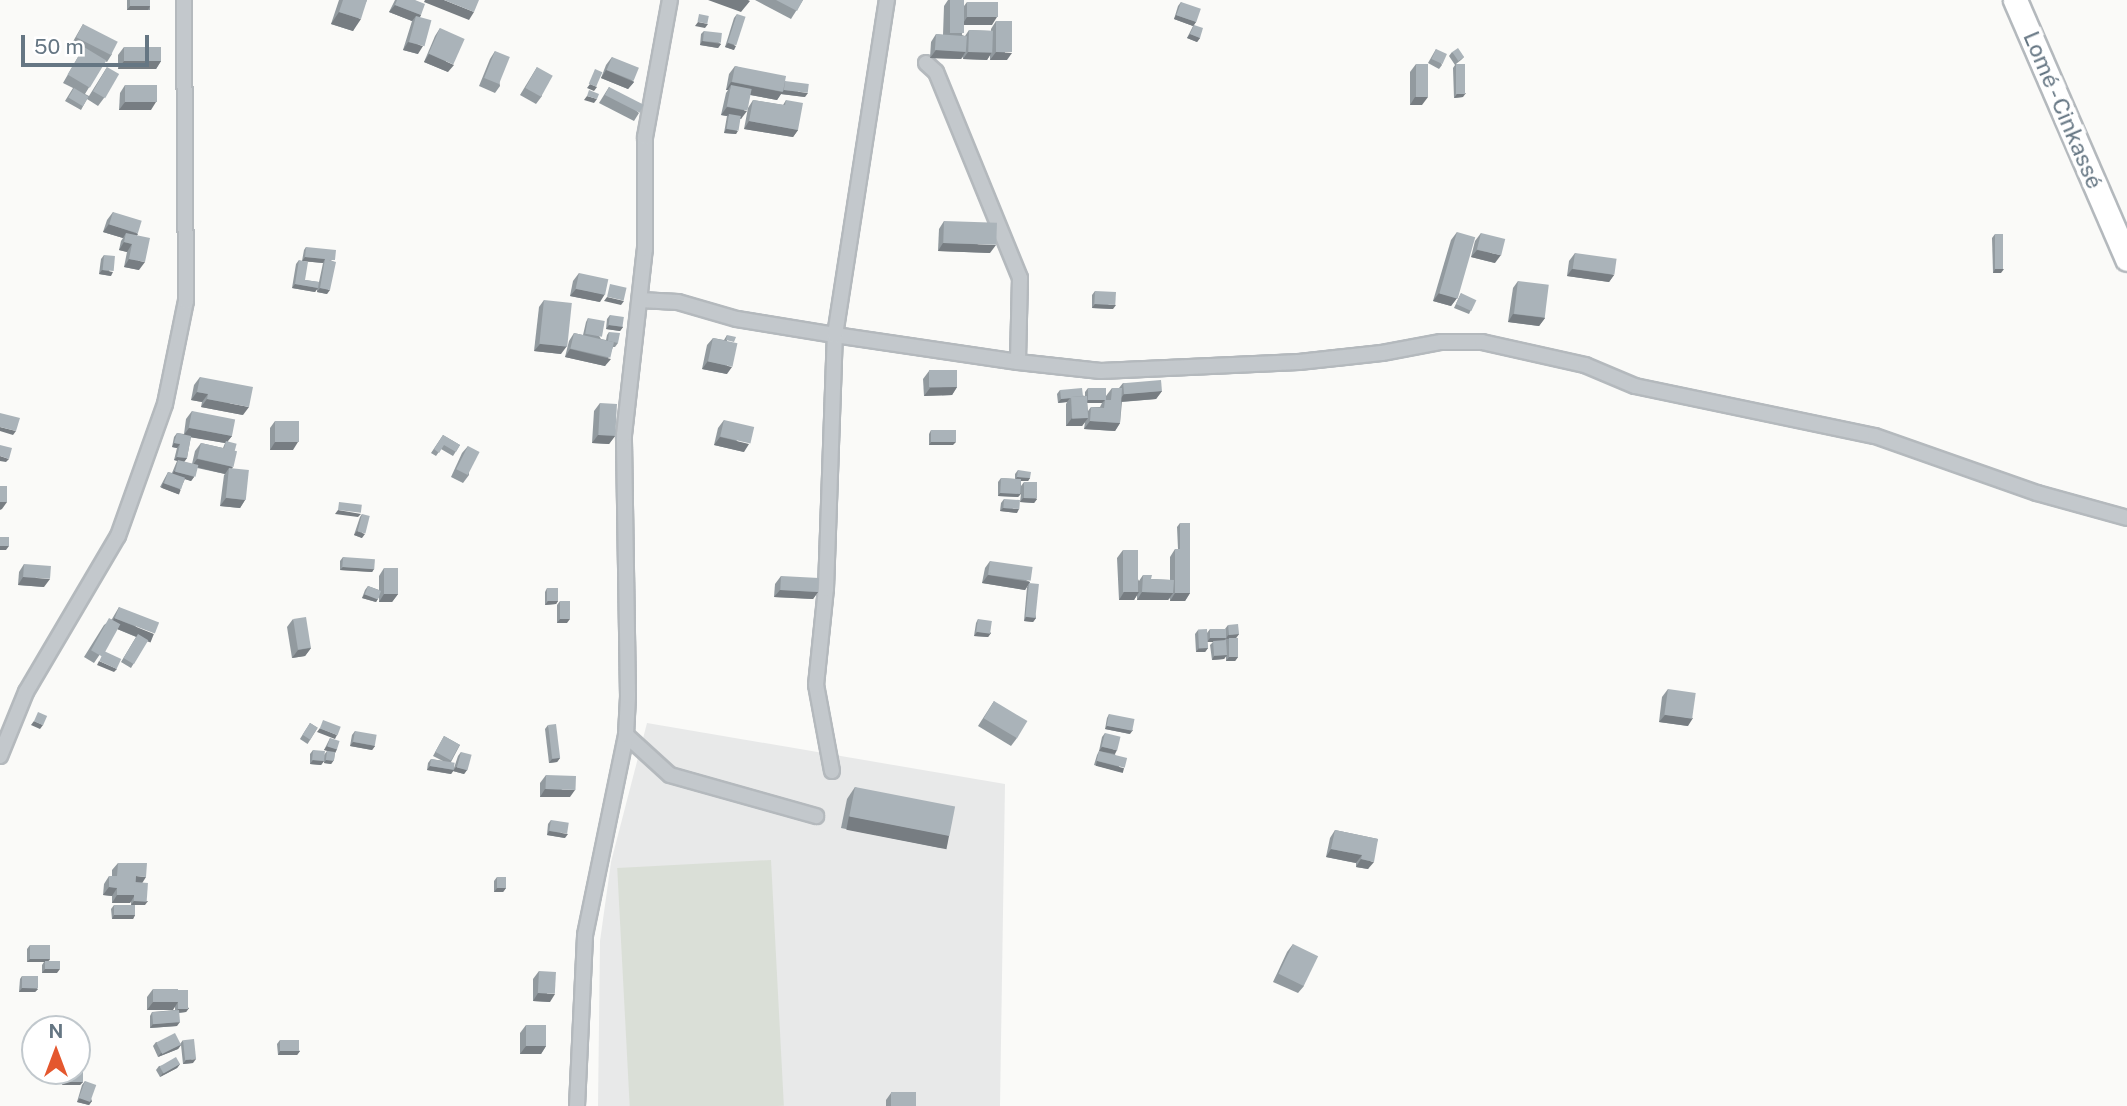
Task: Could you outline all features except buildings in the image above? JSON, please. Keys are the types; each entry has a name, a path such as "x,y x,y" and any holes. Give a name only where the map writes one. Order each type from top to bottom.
{"highway":[{"name":"Lomé - Cinkassé","path":"2015,0 2127,259"}],"street":[{"path":"0,756 26,692 118,536 165,404 186,301 184,0"},
{"path":"577,1106 585,935 626,735 628,696 624,435 645,249 645,137 670,0"},
{"path":"832,771 816,685 826,589 835,335 887,0"},
{"path":"926,63 936,72 1020,278 1018,362"},
{"path":"640,300 678,302 737,319 835,335 1018,362 1101,371 1299,362 1382,353 1441,342 1482,342 1585,366 1635,386 1875,436 2037,493 2127,518"},
{"path":"626,735 670,775 816,816"}],"shaded area":[{"path":"647,723 1005,784 1000,1106 598,1106 600,941 611,862"},
{"path":"771,860 784,1106 630,1106 617,868"}]}
